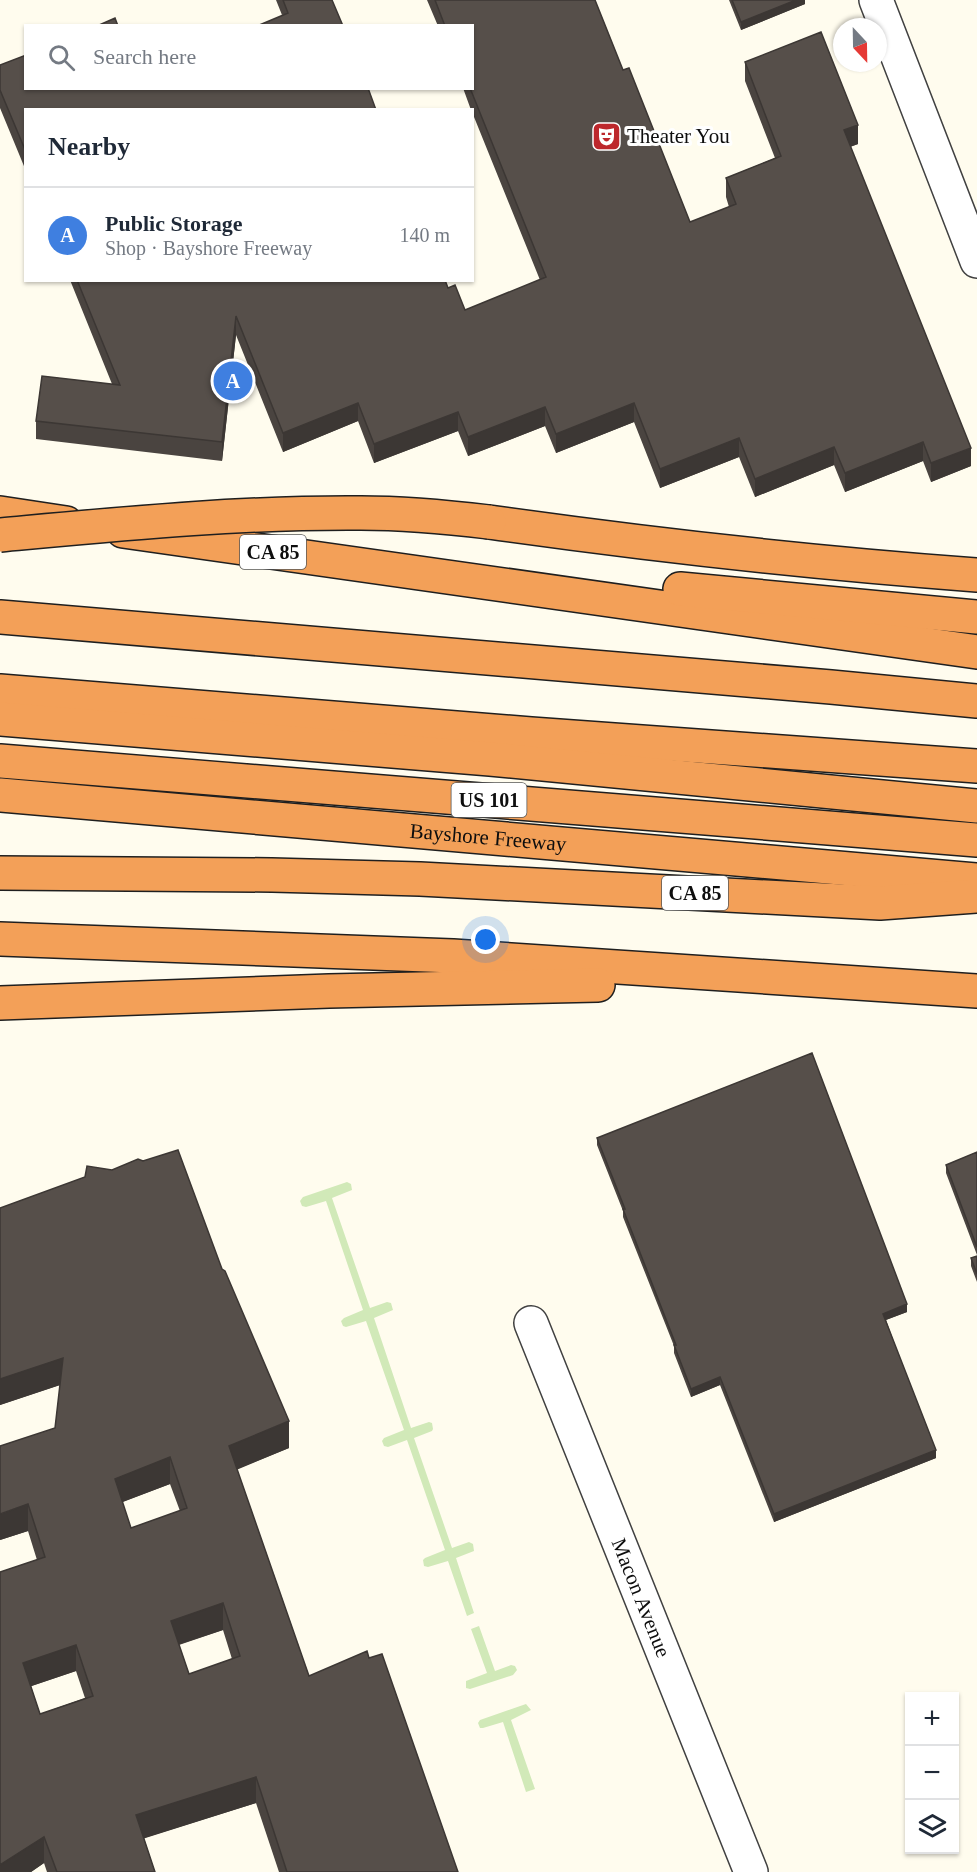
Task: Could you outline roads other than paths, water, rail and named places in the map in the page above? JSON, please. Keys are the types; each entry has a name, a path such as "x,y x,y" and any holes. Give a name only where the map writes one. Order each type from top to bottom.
{"highway":[{"name":"CA 85","path":"0,513 631,605 977,652"},
{"path":"0,535 163,520 296,513 429,516 749,556 977,574"},
{"path":"207,542 977,617"},
{"path":"0,617 977,701"},
{"path":"0,691 625,742 977,766"},
{"path":"0,719 490,759 977,806"},
{"name":"US 101","path":"0,761 977,840"},
{"name":"Bayshore Freeway","path":"0,795 977,879"},
{"name":"CA 85","path":"0,873 272,875 420,879 880,903 977,896"},
{"path":"0,939 453,956 977,991"},
{"path":"0,1003 364,990 818,981"}],"street":[{"path":"876,0 977,261"},
{"name":"Macon Avenue","path":"531,1323 751,1872"}],"place":[{"name":"Theater You","path":"606,136"},
{"name":"Public Storage","path":"233,381"}]}
